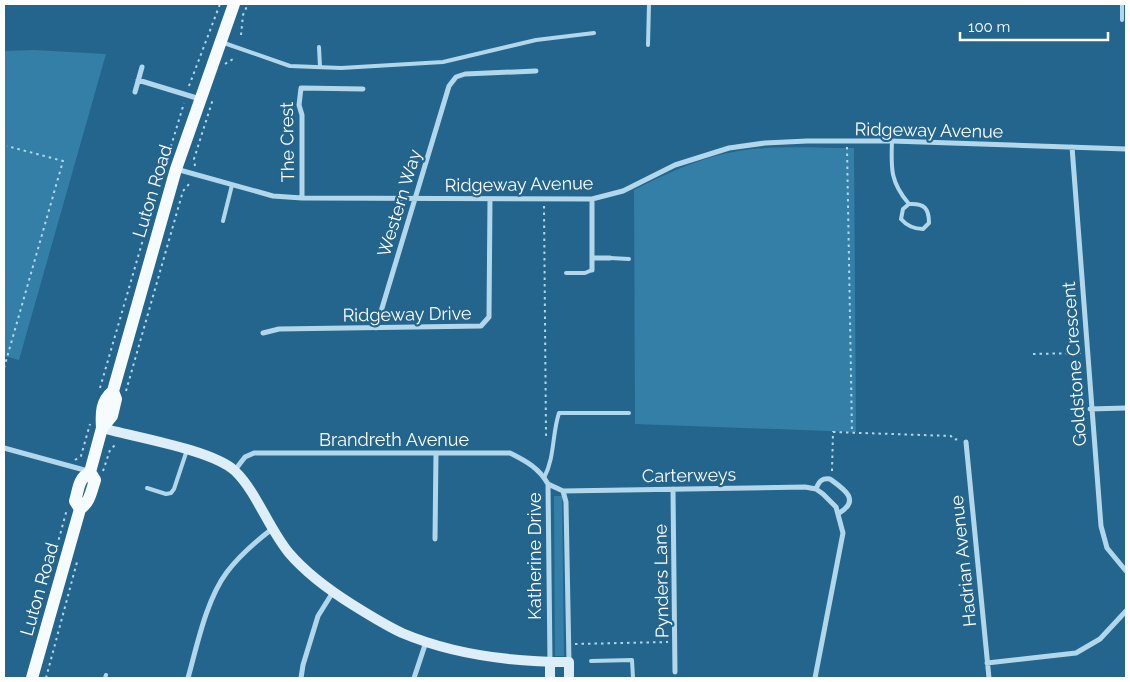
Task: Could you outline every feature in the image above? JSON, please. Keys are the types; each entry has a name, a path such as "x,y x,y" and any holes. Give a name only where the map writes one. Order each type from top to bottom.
{"main road":[{"name":"Luton Road","path":"32,678 80,509 75,501 80,482 82,477 96,473 102,428 112,416 116,399 113,391 176,169 234,4"}],"street":[{"path":"135,92 142,67"},
{"name":"Western Way","path":"376,328 449,86 456,77 465,74 536,71"},
{"path":"138,80 200,99"},
{"name":"The Crest","path":"302,198 302,115 299,105 301,88 363,89"},
{"name":"Ridgeway Avenue","path":"176,169 273,196 302,198 592,199 623,191 675,165 729,148 766,143 892,141 1126,148"},
{"name":"Goldstone Crescent","path":"1072,147 1090,409 1101,526 1107,548 1126,571"},
{"name":"Ridgeway Drive","path":"263,333 279,329 481,326 489,317 490,199"},
{"path":"592,199 592,270"},
{"path":"592,258 610,258"},
{"path":"1090,409 1126,408"},
{"path":"102,428 187,450 219,462 234,471 247,487 272,529 312,577 365,613 402,633 456,651 500,658 569,662"},
{"name":"Hadrian Avenue","path":"966,442 989,678"},
{"path":"4,448 96,473"},
{"name":"Brandreth Avenue","path":"234,471 246,457 254,453 510,453 530,463 548,484"},
{"path":"435,539 436,453"},
{"path":"815,678 843,533 836,507 816,489 824,478 830,479 849,495 850,500 847,508 839,513"},
{"name":"Katherine Drive","path":"550,678 548,484 563,491 566,502 569,678"},
{"name":"Carterweys","path":"563,491 805,487 816,489"},
{"name":"Pynders Lane","path":"674,489 675,672"},
{"path":"188,678 207,611 226,573 251,545 272,529"},
{"path":"301,678 303,665 318,616 333,592"},
{"path":"987,663 1076,653 1100,639 1126,611"},
{"path":"414,678 426,642"}],"lane":[{"path":"648,45 649,4"},
{"path":"1122,4 1122,20"},
{"path":"221,42 290,66 341,68 442,62 536,40 594,33"},
{"path":"319,47 320,67"},
{"path":"892,141 891,167 894,180 909,204"},
{"path":"223,221 232,185"},
{"path":"920,203 926,207 929,215 928,223 923,229 909,227 901,219 903,209 909,204 920,203"},
{"path":"610,258 630,259"},
{"path":"566,273 585,274 592,270"},
{"path":"544,478 550,467 559,413 629,413"},
{"path":"147,488 166,494 171,493 174,490 187,450"},
{"path":"591,661 632,660 632,678"}],"path":[{"path":"189,86 220,4"},
{"path":"240,34 243,15 248,4"},
{"path":"225,64 233,59"},
{"path":"195,166 194,159 216,92"},
{"path":"167,158 184,103"},
{"path":"846,142 852,433"},
{"path":"4,368 63,161 7,146"},
{"path":"113,391 183,191 190,183"},
{"path":"544,199 546,435 554,437"},
{"path":"113,391 153,205"},
{"path":"1033,354 1086,353"},
{"path":"75,461 81,456 92,418"},
{"path":"830,479 833,432 951,436 953,439 966,442"},
{"path":"96,473 110,450 117,443"},
{"path":"46,678 79,557"},
{"path":"574,644 675,642"}],"shaded area":[{"path":"34,50 106,54 19,360 4,356 4,51"},
{"path":"789,147 854,148 856,432 635,424 634,190 688,165 723,154 755,149"},
{"path":"554,496 562,496 564,656 555,656"}]}
